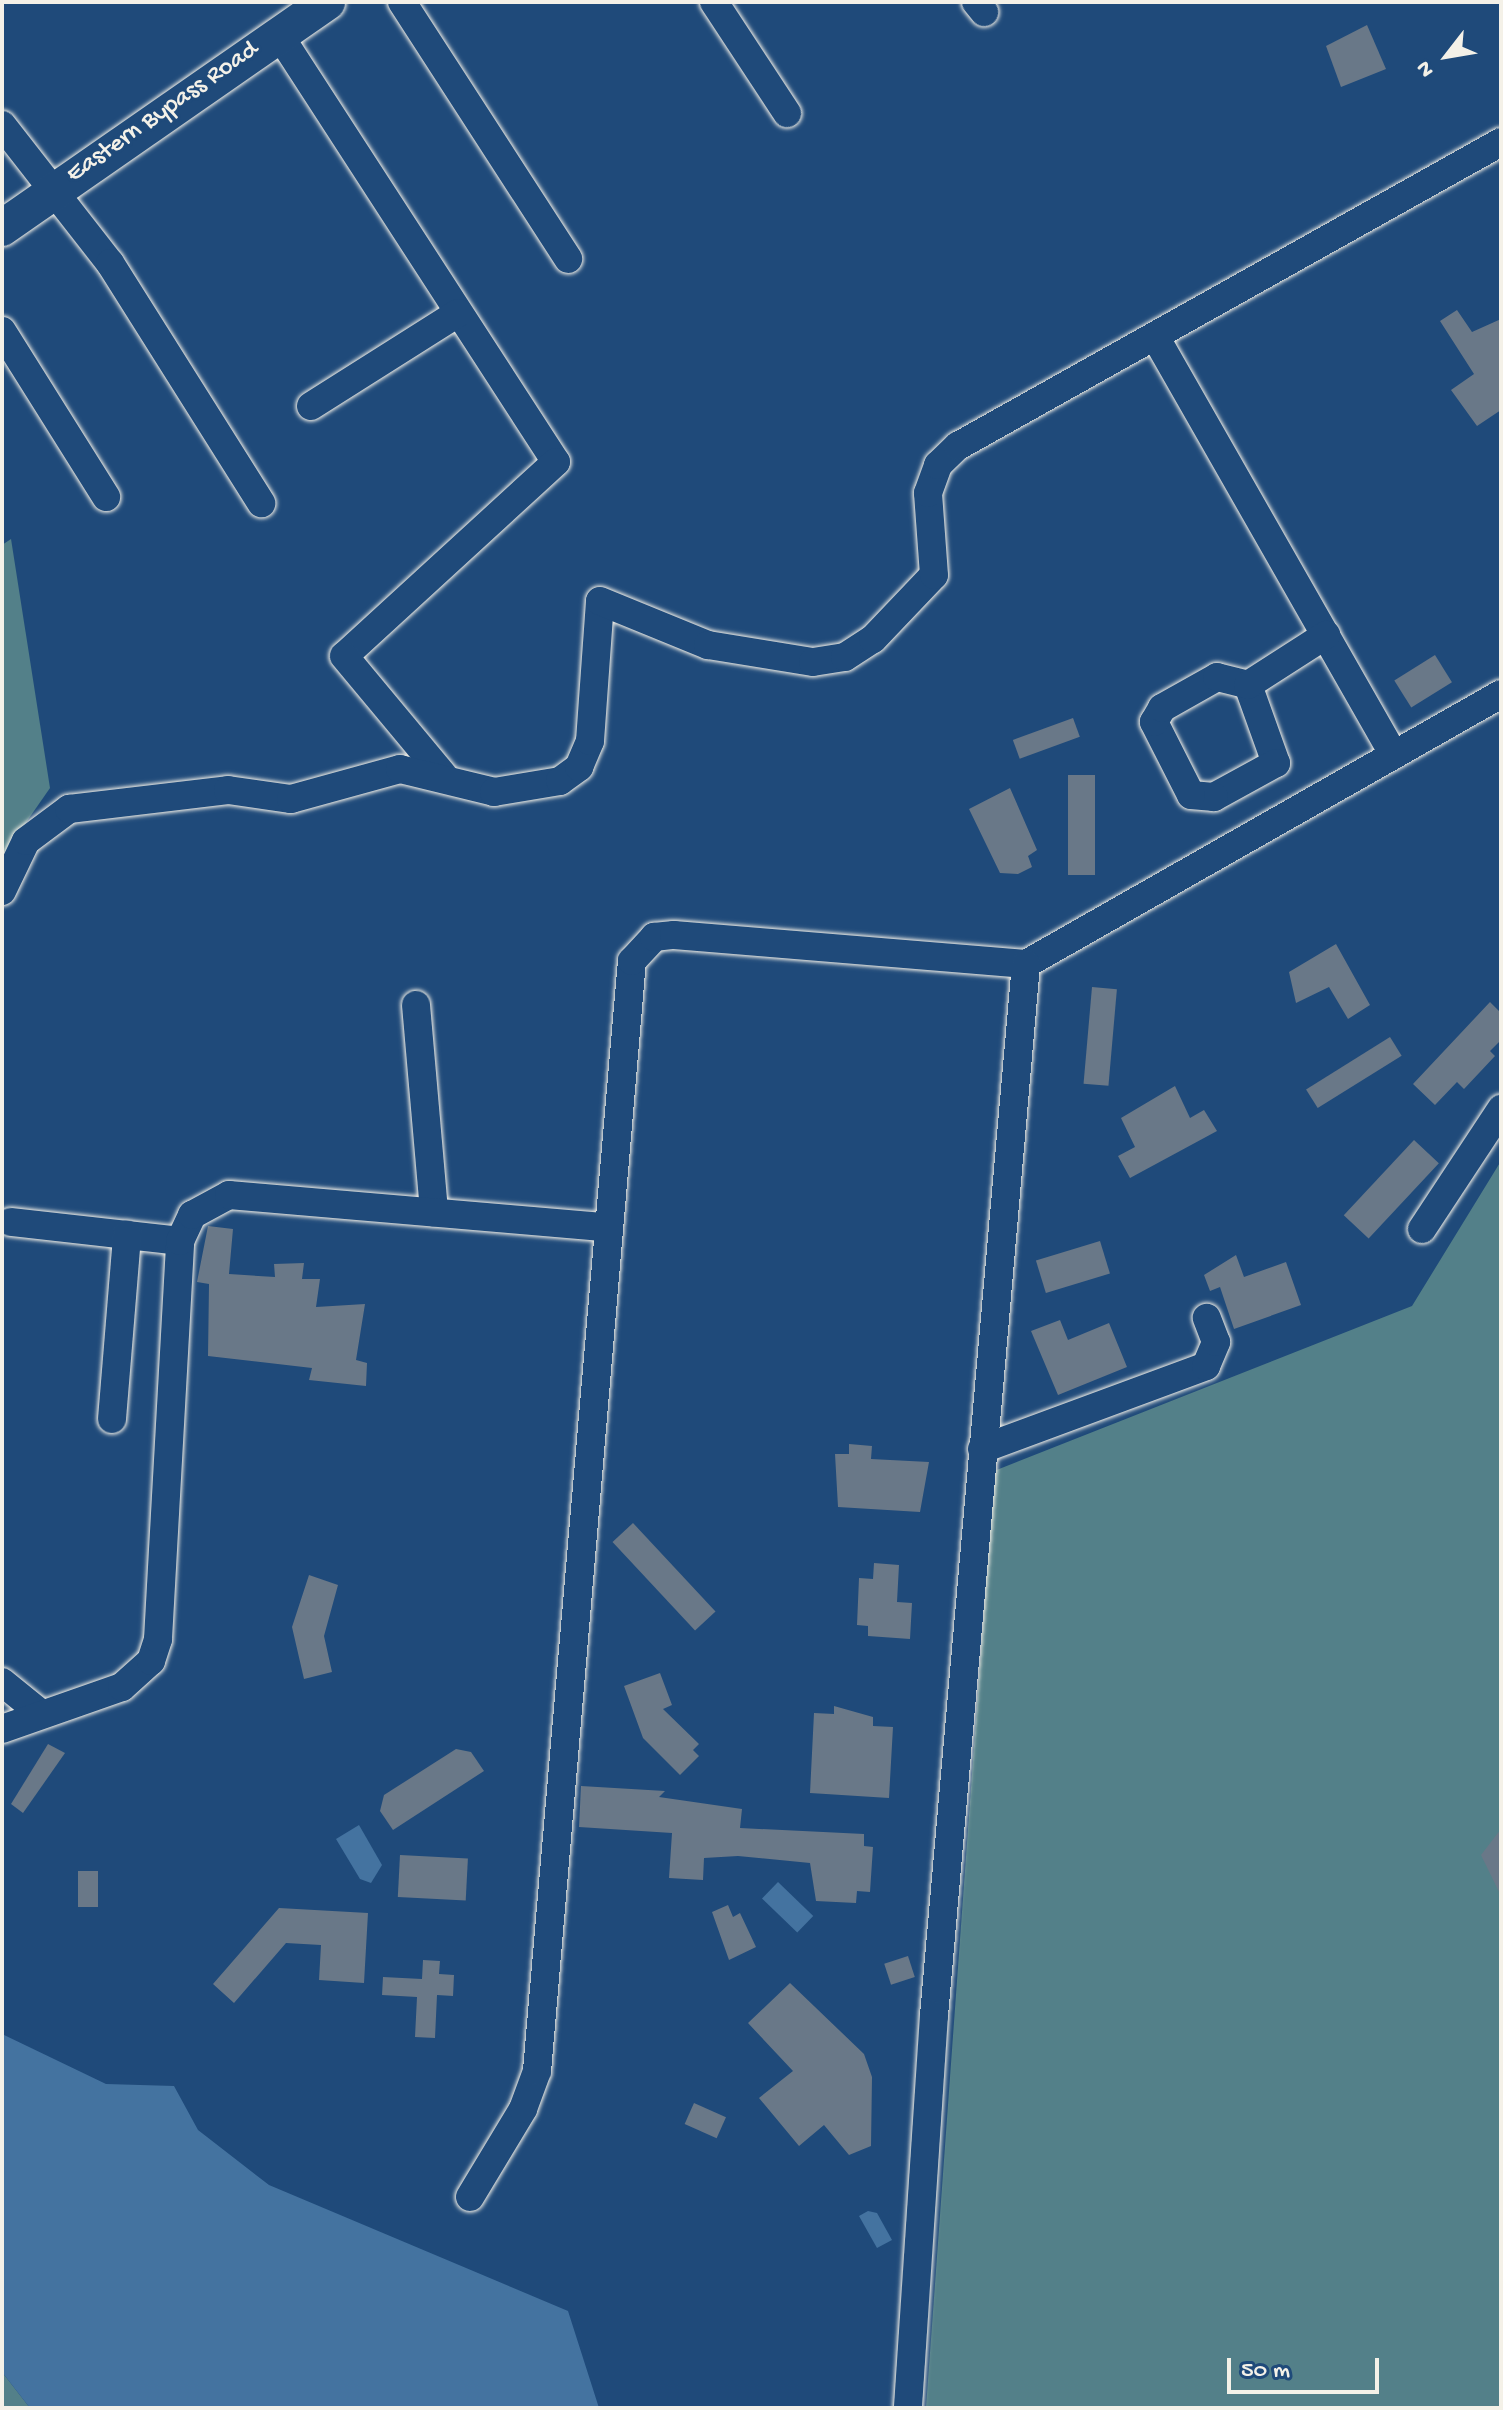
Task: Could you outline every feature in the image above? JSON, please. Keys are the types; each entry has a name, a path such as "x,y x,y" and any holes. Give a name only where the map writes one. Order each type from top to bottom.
{"main road":[{"name":"Eastern Bypass Road","path":"5,218 52,191 327,2"}],"street":[{"path":"402,2 568,259"},
{"path":"714,2 787,113"},
{"path":"278,33 556,462 344,656 443,775"},
{"path":"2,125 110,263 261,503"},
{"path":"2,891 26,841 69,809 228,790 291,799 400,769 443,775 494,792 525,791 579,767 590,741 600,601 678,637 813,662 845,657 873,639 934,575 928,493 938,465 1501,142"},
{"path":"311,406 458,313"},
{"path":"2,331 106,497"},
{"path":"1156,338 1394,755"},
{"path":"1248,685 1276,763 1214,797 1191,795 1154,722 1162,708 1217,677 1248,685 1326,635"},
{"path":"470,2197 523,2109 537,2071 606,1227 630,973 654,937 1026,964 1501,694"},
{"path":"908,2408 982,1449 1026,964"},
{"path":"416,1005 434,1212"},
{"path":"1422,1229 1501,1109"},
{"path":"2,1729 131,1681 151,1661 158,1639 180,1241 192,1215 229,1195 606,1227"},
{"path":"11,1222 180,1241"},
{"path":"112,1419 127,1235"},
{"path":"982,1449 1206,1366 1216,1342 1207,1318"},
{"path":"2,1682 40,1713"}],"green space":[{"path":"11,539 50,788 2,857 2,545"},
{"path":"1501,1161 1501,2408 926,2408 994,1471 1412,1306"},
{"path":"2,2372 30,2408 2,2408"}],"water":[{"path":"359,1825 382,1865 371,1883 360,1879 336,1839"},
{"path":"778,1882 813,1916 797,1933 762,1899"},
{"path":"2,2034 106,2084 174,2086 198,2130 269,2185 568,2311 599,2408 30,2408 2,2372"},
{"path":"868,2211 877,2213 892,2240 877,2248 859,2216"}],"building":[{"path":"1367,25 1386,69 1341,87 1326,46"},
{"path":"1457,310 1472,332 1501,319 1501,410 1477,426 1451,390 1474,374 1440,321"},
{"path":"1435,655 1452,682 1411,708 1394,680"},
{"path":"1073,718 1080,737 1020,759 1013,740"},
{"path":"1068,775 1095,775 1095,875 1068,875"},
{"path":"1010,788 1037,850 1028,856 1032,867 1018,874 1000,873 969,809"},
{"path":"1336,944 1370,1005 1348,1019 1329,987 1296,1003 1289,972"},
{"path":"1092,987 1117,989 1108,1086 1084,1084"},
{"path":"1490,1002 1501,1013 1501,1040 1490,1051 1495,1056 1464,1089 1457,1082 1435,1105 1413,1084"},
{"path":"1390,1037 1402,1056 1318,1108 1306,1089"},
{"path":"1175,1086 1190,1118 1204,1110 1217,1131 1130,1178 1118,1156 1135,1147 1121,1118"},
{"path":"1414,1140 1439,1163 1369,1239 1344,1215"},
{"path":"208,1226 233,1229 229,1274 275,1277 274,1264 304,1263 302,1279 320,1279 316,1307 365,1304 356,1360 367,1363 366,1386 309,1380 312,1368 208,1356 209,1284 197,1282"},
{"path":"1100,1241 1110,1274 1046,1293 1036,1261"},
{"path":"1236,1255 1244,1277 1286,1262 1301,1305 1234,1329 1220,1287 1210,1291 1204,1275"},
{"path":"1060,1320 1068,1340 1109,1323 1127,1367 1058,1395 1031,1331"},
{"path":"849,1444 872,1446 871,1459 929,1462 920,1512 838,1507 835,1454 849,1454"},
{"path":"633,1523 716,1611 695,1631 613,1542"},
{"path":"874,1563 899,1565 897,1602 912,1603 910,1639 868,1636 868,1626 857,1625 859,1578 873,1579"},
{"path":"309,1575 338,1585 324,1636 332,1672 304,1679 292,1627"},
{"path":"660,1673 672,1705 663,1709 699,1744 693,1750 699,1756 680,1775 643,1738 624,1686"},
{"path":"834,1706 873,1717 873,1726 893,1727 889,1798 810,1793 814,1713 834,1714"},
{"path":"48,1744 65,1753 23,1813 11,1804"},
{"path":"456,1749 471,1752 484,1771 393,1830 380,1811 384,1795"},
{"path":"581,1786 665,1791 659,1797 742,1809 740,1828 864,1834 864,1846 873,1847 870,1892 857,1891 856,1903 816,1901 810,1863 738,1856 704,1858 703,1880 669,1878 672,1833 579,1827"},
{"path":"1501,1829 1501,1896 1481,1855"},
{"path":"400,1855 468,1859 466,1901 398,1897"},
{"path":"78,1871 98,1871 98,1907 78,1907"},
{"path":"728,1905 733,1917 740,1913 756,1947 729,1960 712,1912"},
{"path":"279,1908 368,1913 364,1983 319,1980 321,1945 286,1943 234,2003 213,1984"},
{"path":"908,1956 915,1977 891,1985 884,1964"},
{"path":"423,1960 440,1961 439,1974 454,1975 453,1996 437,1995 435,2038 415,2037 417,1997 382,1995 383,1977 422,1979"},
{"path":"790,1983 864,2054 872,2077 871,2146 849,2155 824,2125 799,2146 759,2098 793,2071 748,2023"},
{"path":"694,2103 726,2117 717,2138 685,2124"}]}
